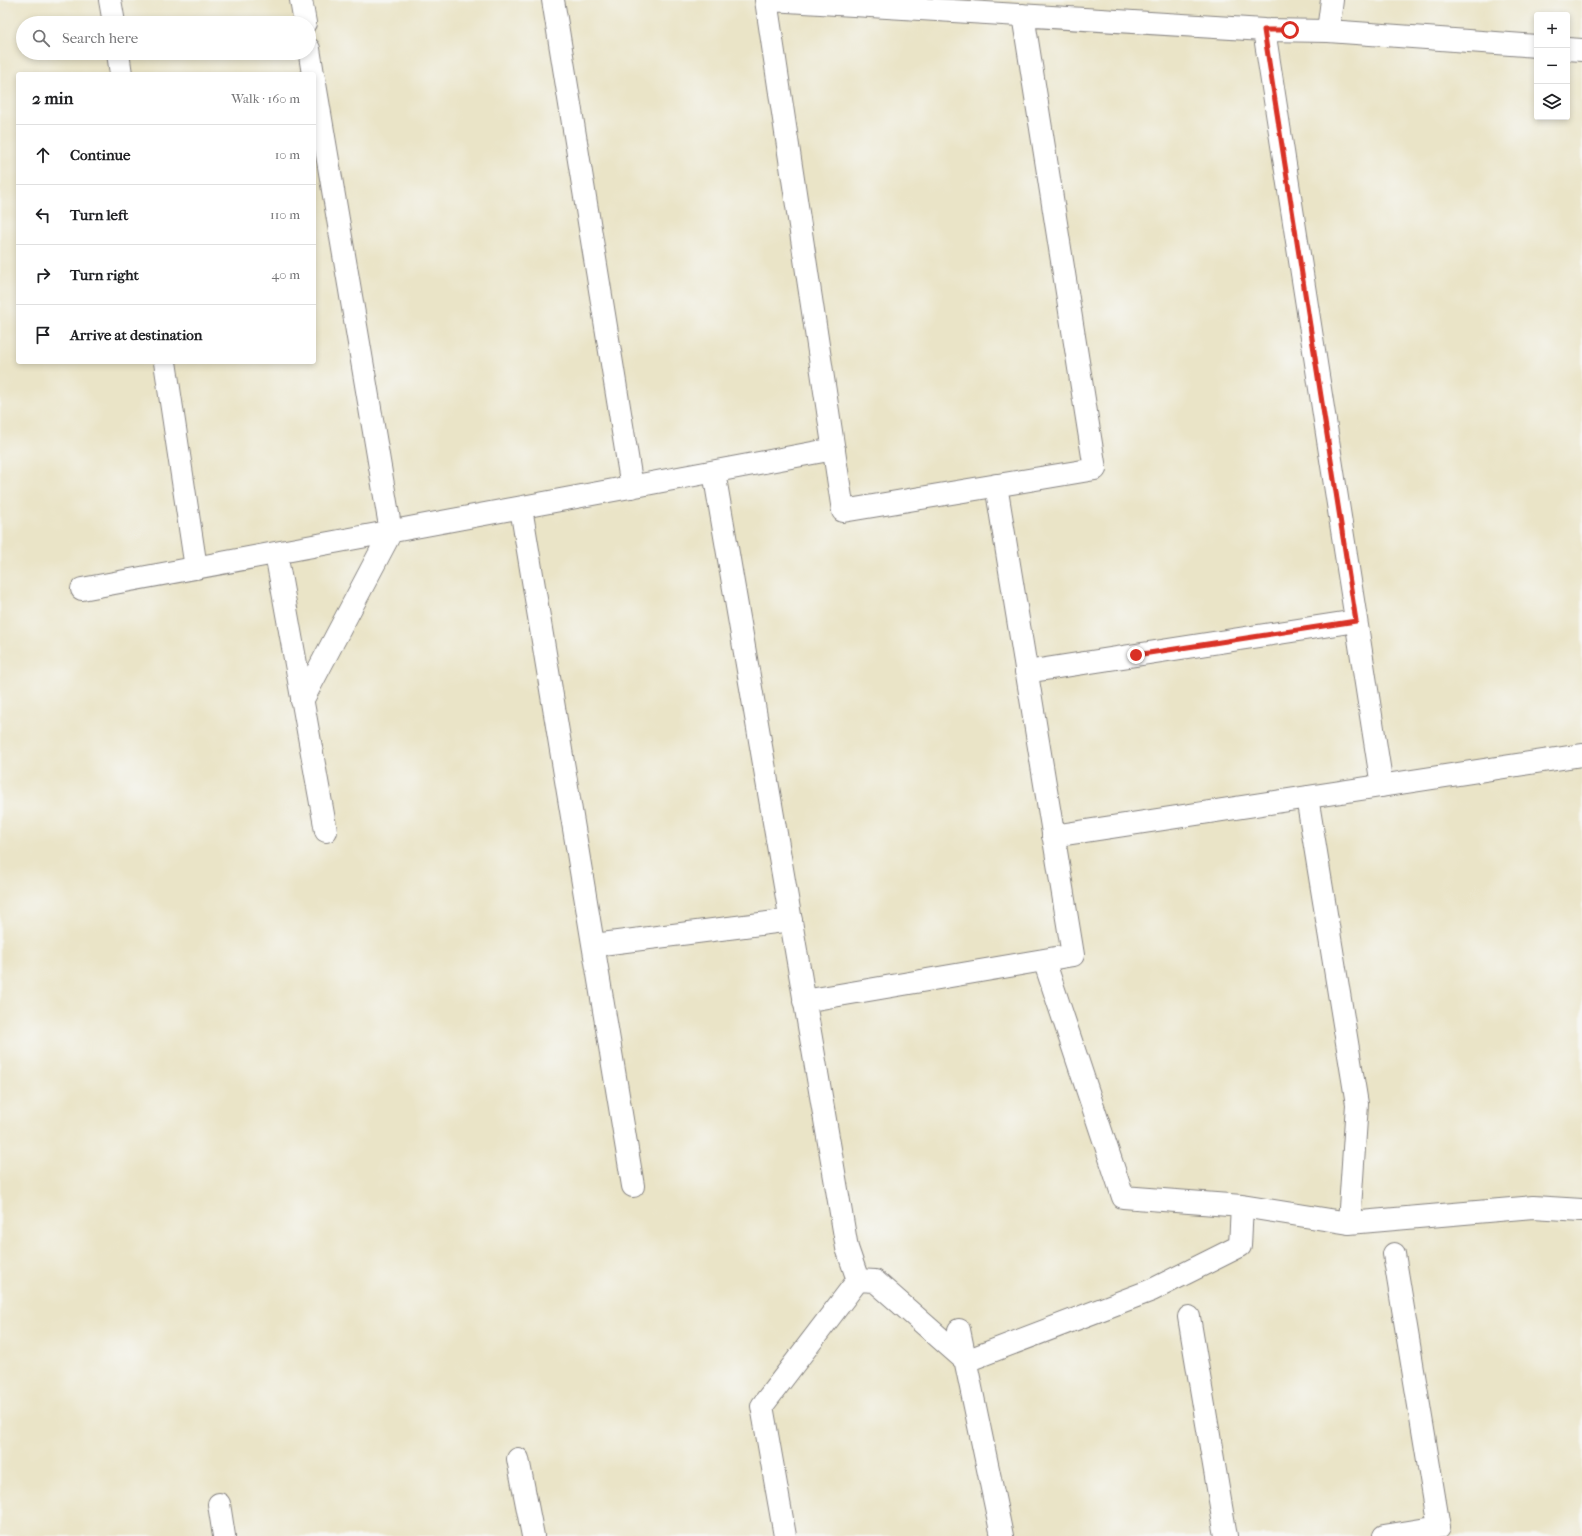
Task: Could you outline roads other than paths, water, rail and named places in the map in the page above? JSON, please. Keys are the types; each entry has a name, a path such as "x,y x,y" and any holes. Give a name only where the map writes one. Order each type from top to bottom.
{"street":[{"path":"110,0 113,16"},
{"path":"301,0 304,16"},
{"path":"553,0 632,487"},
{"path":"766,0 843,510 1094,469 1023,15"},
{"path":"772,0 855,2 1023,15 1094,10 1264,30 1328,31 1534,46"},
{"path":"1328,31 1332,0"},
{"path":"1264,30 1382,786"},
{"path":"1570,49 1582,50"},
{"path":"119,60 122,72"},
{"path":"311,60 313,72"},
{"path":"302,701 391,532 316,90"},
{"path":"165,364 196,568"},
{"path":"82,589 834,449"},
{"path":"714,472 847,1248 858,1280"},
{"path":"804,1001 1073,955 996,485"},
{"path":"521,508 633,1186"},
{"path":"276,553 326,831"},
{"path":"1026,672 1356,621"},
{"path":"1053,836 1582,755"},
{"path":"1307,797 1357,1104 1349,1223"},
{"path":"594,945 790,920"},
{"path":"1044,960 1123,1197 1242,1206 1349,1223 1533,1206 1582,1210"},
{"path":"966,1361 1152,1290 1240,1246 1242,1206"},
{"path":"1384,1536 1439,1527 1394,1254"},
{"path":"858,1280 876,1281 966,1361"},
{"path":"785,1536 762,1406 858,1280"},
{"path":"1189,1318 1226,1536"},
{"path":"960,1330 1002,1536"},
{"path":"518,1460 533,1536"},
{"path":"219,1504 224,1536"}]}
